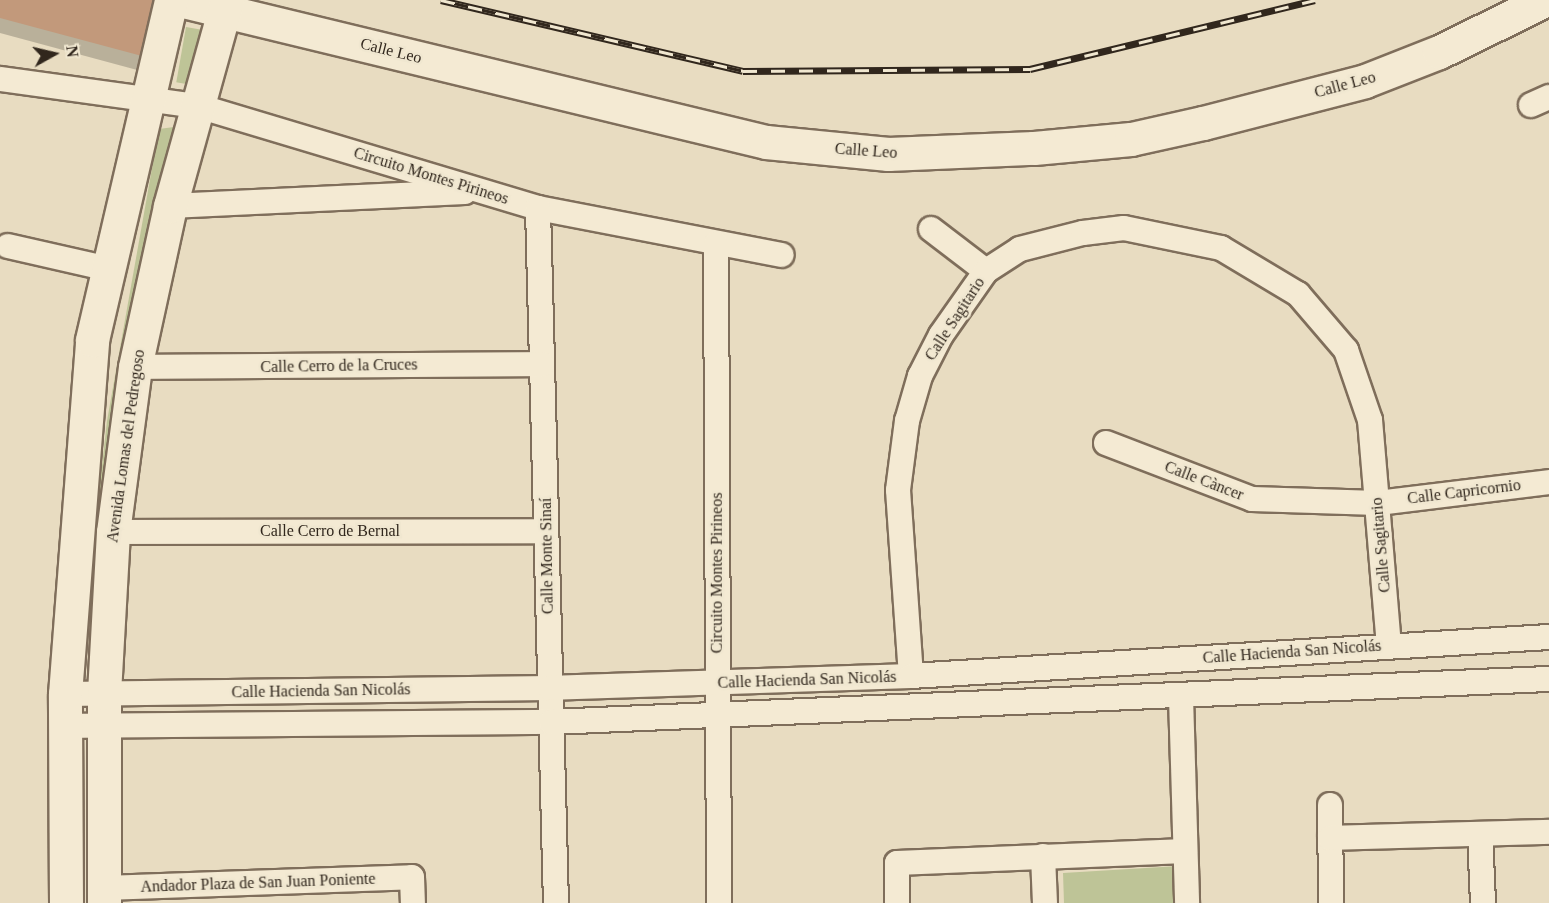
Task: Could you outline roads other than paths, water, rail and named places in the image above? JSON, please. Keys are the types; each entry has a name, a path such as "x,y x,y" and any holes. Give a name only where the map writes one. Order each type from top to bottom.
{"street":[{"path":"66,903 65,710 92,340 150,102 171,0"},
{"name":"Calle Leo","path":"179,0 226,5 766,142 888,154 1131,139 1203,123 1365,81 1439,52 1545,0"},
{"name":"Avenida Lomas del Pedregoso","path":"104,896 104,709 113,532 135,367 170,206 226,5"},
{"name":"Circuito Montes Pirineos","path":"0,79 150,102 198,106 538,208 782,255"},
{"path":"170,206 482,191"},
{"name":"Calle Monte Sinaí","path":"538,208 556,903"},
{"name":"Calle Sagitario","path":"911,676 898,490 907,422 920,376 941,335 986,271 1020,249 1083,233 1124,228 1221,248 1298,294 1346,350 1370,420 1389,645"},
{"path":"932,229 986,271"},
{"name":"Circuito Montes Pirineos","path":"716,244 719,903"},
{"path":"8,246 109,269"},
{"name":"Calle Cerro de la Cruces","path":"135,367 542,364"},
{"name":"Calle Càncer","path":"1106,443 1252,499 1378,503"},
{"name":"Calle Capricornio","path":"1378,503 1549,482"},
{"name":"Calle Cerro de Bernal","path":"113,532 546,531"},
{"name":"Calle Hacienda San Nicolás","path":"65,710 334,691 550,688 911,676 1549,637"},
{"name":"Calle Hacienda San Nicolás","path":"104,709 336,723 551,722 1182,697 1549,679"},
{"path":"334,691 336,723"},
{"path":"1182,697 1187,903"},
{"path":"1329,805 1331,903"},
{"path":"1330,838 1549,832"},
{"path":"1480,834 1483,903"},
{"path":"897,903 897,863 1185,851"},
{"path":"1044,856 1046,903"},
{"name":"Andador Plaza de San Juan Poniente","path":"104,896 412,877 413,903"}],"railway":[{"path":"441,0 743,71 1030,69 1315,0"}]}
